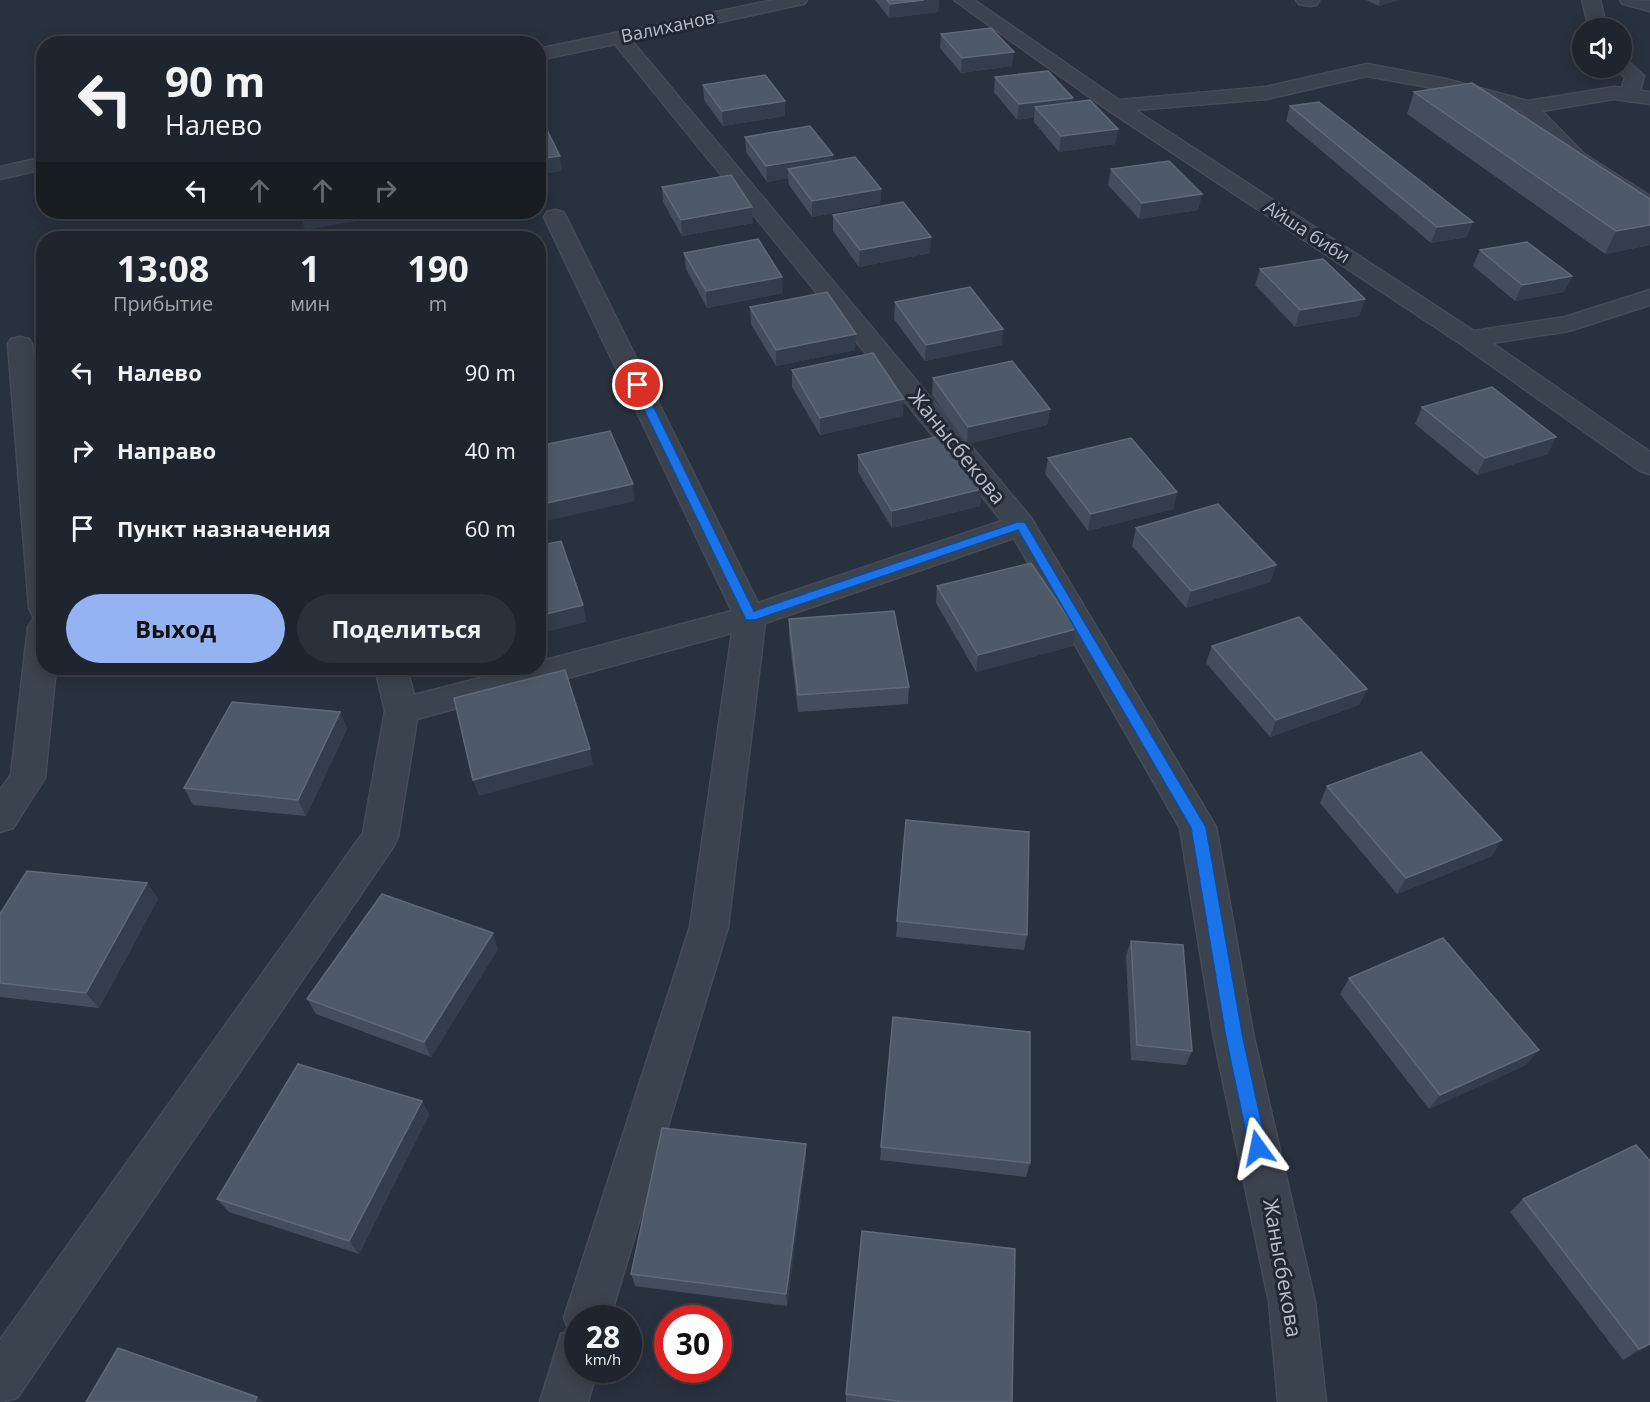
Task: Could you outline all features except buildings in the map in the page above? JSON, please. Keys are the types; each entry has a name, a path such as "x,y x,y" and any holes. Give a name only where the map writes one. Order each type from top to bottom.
{"street":[{"name":"Валиханов","path":"546,53 798,0"},
{"name":"Айша биби","path":"963,0 1115,106 1470,339 1650,465"},
{"path":"1591,0 1596,18"},
{"path":"1629,0 1650,6"},
{"name":"Жанысбекова","path":"619,37 1021,525 1198,827 1234,1038 1292,1302 1302,1402"},
{"path":"1115,106 1266,93 1367,70 1446,85 1528,107 1614,93 1650,98"},
{"path":"1629,95 1635,76 1632,74"},
{"path":"1528,107 1577,158 1650,206"},
{"path":"0,173 36,165"},
{"path":"555,217 750,617 709,927 591,1305"},
{"path":"1470,339 1569,324 1650,297"},
{"path":"21,343 36,516"},
{"path":"546,672 750,617 1021,525"},
{"path":"0,818 28,778 39,675"},
{"path":"0,1381 380,837 402,711 394,675"},
{"path":"402,711 535,675"},
{"path":"564,1402 569,1383"}],"route":[{"path":"638,385 750,617 1021,525 1198,827 1234,1038 1258,1148"}]}
